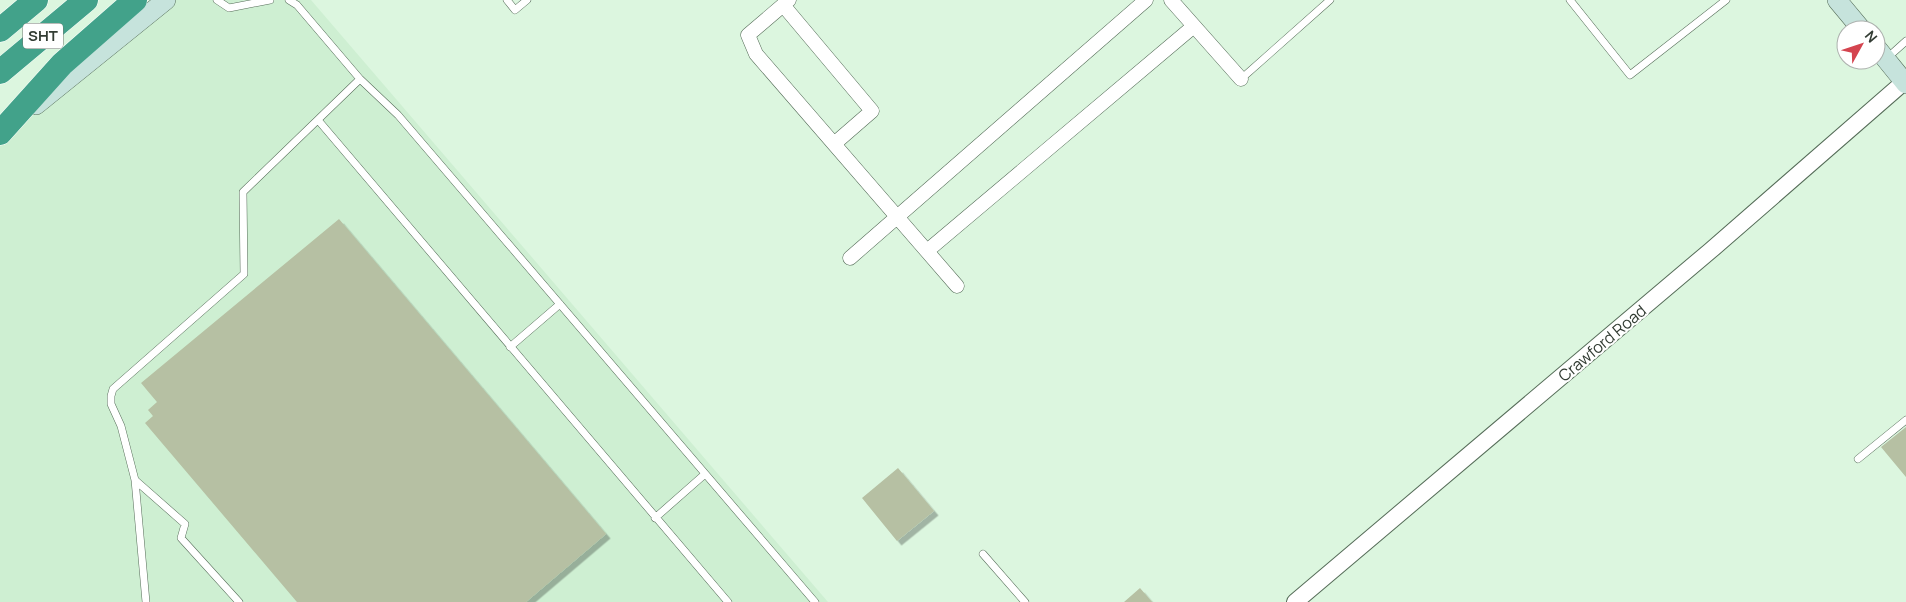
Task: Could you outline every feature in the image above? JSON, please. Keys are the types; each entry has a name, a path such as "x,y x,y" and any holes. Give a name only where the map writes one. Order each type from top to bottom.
{"highway":[{"name":"SHT","path":"0,30 36,0"},
{"name":"SHT","path":"0,72 86,0"},
{"path":"0,133 62,64 135,0"}],"main road":[{"path":"0,133 166,0"},
{"path":"1837,0 1854,20"},
{"path":"1886,59 1905,82"}],"street":[{"path":"850,258 1146,0"},
{"path":"1171,0 1241,79"},
{"path":"834,144 872,111 786,2 748,35 756,54 957,286"},
{"path":"927,251 1194,26"},
{"name":"Crawford Road","path":"1295,602 1710,251 1905,82"}],"lane":[{"path":"217,0 229,8 270,0"},
{"path":"289,0 297,5 360,79 398,115 815,602"},
{"path":"507,0 515,10 527,0"},
{"path":"1241,79 1330,0"},
{"path":"1570,0 1630,76 1726,0"},
{"path":"1886,51 1906,41"},
{"path":"146,602 134,480 121,426 111,404 113,389 244,274 242,192 360,79"},
{"path":"318,120 728,602"},
{"path":"510,347 560,304"},
{"path":"1858,459 1906,420"},
{"path":"655,518 705,474"},
{"path":"134,480 185,524 181,538 239,602"},
{"path":"983,554 1025,602"}],"shaded area":[{"path":"166,0 311,0 828,602 0,602 0,134"}],"building":[{"path":"339,219 606,534 526,602 297,602 145,423 153,416 148,410 157,402 141,383"},
{"path":"1906,427 1906,477 1881,447"},
{"path":"898,468 934,511 897,541 862,498"},
{"path":"1140,588 1152,602 1124,602"}]}
